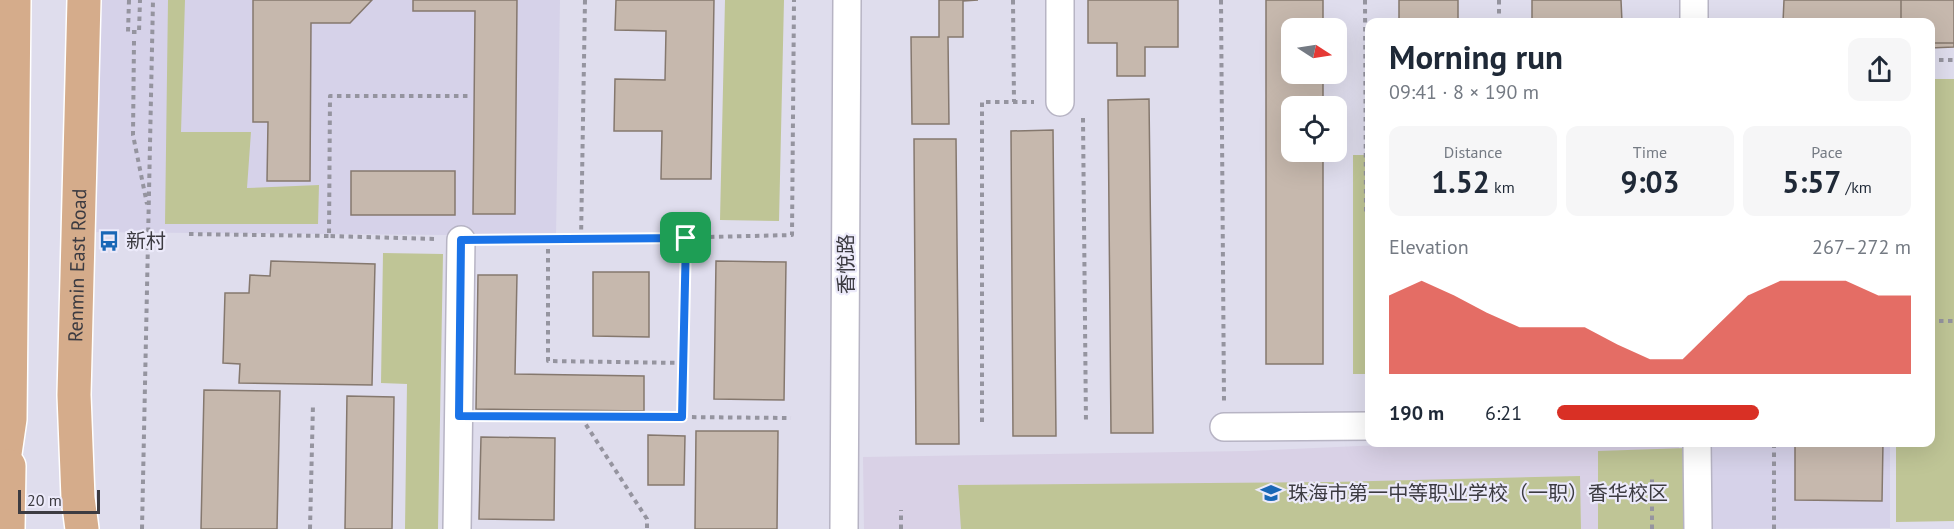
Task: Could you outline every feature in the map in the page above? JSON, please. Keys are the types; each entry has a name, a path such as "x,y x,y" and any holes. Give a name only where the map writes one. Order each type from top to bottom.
{"main road":[{"path":"8,529 14,0"},
{"name":"Renmin East Road","path":"82,529 75,450 75,383 84,0"},
{"path":"0,488 10,419"},
{"path":"71,529 75,450"}],"street":[{"name":"香悅路","path":"844,529 847,0"},
{"path":"1060,0 1060,102"},
{"path":"1694,0 1694,18"},
{"path":"457,529 461,240"},
{"path":"1224,427 1365,426"},
{"path":"1698,447 1698,529"}],"path":[{"path":"129,0 128,32 139,32 140,0"},
{"path":"142,529 153,0"},
{"path":"581,240 585,0"},
{"path":"189,234 461,240 581,240 792,235 794,0"},
{"path":"1013,0 1014,102"},
{"path":"1221,0 1224,427"},
{"path":"1365,0 1365,18"},
{"path":"1499,0 1499,18"},
{"path":"134,41 133,135 149,213"},
{"path":"1935,60 1954,60"},
{"path":"329,236 330,96 469,96"},
{"path":"982,422 982,102 1082,102 1086,424"},
{"path":"682,417 686,238"},
{"path":"548,240 548,361 683,363"},
{"path":"1935,321 1954,321"},
{"path":"310,529 313,404"},
{"path":"459,416 791,418"},
{"path":"581,417 647,519 647,529"},
{"path":"1774,447 1774,529"},
{"path":"1652,479 1652,529"},
{"path":"901,510 901,529"}],"shaded area":[{"path":"84,0 560,0 556,236 79,232"},
{"name":"珠海市第一中等职业学校（一职）香华校区","path":"1365,446 1679,447 1679,529 864,529 863,457 1247,451"},
{"path":"1698,447 1890,447 1890,528 1698,529"}],"green space":[{"path":"168,0 185,0 181,132 251,132 247,188 319,185 318,224 165,224"},
{"path":"725,0 784,0 779,221 720,220"},
{"path":"1935,79 1954,79 1954,521 1896,522 1896,447 1935,447"},
{"path":"1353,155 1365,155 1365,374 1353,374"},
{"path":"383,253 443,254 438,529 405,529 407,384 381,383"},
{"path":"1687,448 1688,529 1598,529 1598,451"},
{"path":"1580,476 1581,529 961,529 958,485 1333,482"}],"building":[{"path":"253,0 372,0 350,23 311,23 310,181 267,181 268,122 253,122"},
{"path":"413,0 517,0 515,214 473,214 475,11 413,11"},
{"path":"616,0 714,0 711,179 661,179 662,131 614,131 615,79 665,80 666,31 615,30"},
{"path":"939,0 978,0 963,1 963,37 948,37 949,124 912,124 911,37 939,37"},
{"path":"1088,0 1178,0 1178,47 1145,47 1145,76 1117,76 1117,43 1088,43"},
{"path":"1266,0 1323,0 1323,18 1281,18 1281,84 1323,84 1323,96 1281,96 1281,162 1323,162 1323,364 1266,364"},
{"path":"1399,0 1458,0 1458,18 1399,18"},
{"path":"1532,0 1621,0 1622,18 1532,18"},
{"path":"1784,0 1954,0 1954,47 1935,48 1935,18 1783,18"},
{"path":"1901,0 1954,0 1954,43 1935,43 1935,18 1901,18"},
{"path":"1149,99 1153,433 1111,433 1108,100"},
{"path":"1053,130 1056,436 1013,436 1011,131"},
{"path":"914,139 956,139 959,444 916,444"},
{"path":"351,171 455,171 455,215 351,215"},
{"path":"271,261 375,264 372,385 239,383 240,364 223,363 225,293 249,293 250,275 270,276"},
{"path":"716,261 786,262 784,400 714,399"},
{"path":"593,272 649,272 649,337 593,336"},
{"path":"478,275 517,275 515,374 644,376 644,411 476,409"},
{"path":"204,390 280,391 277,529 201,529"},
{"path":"347,396 394,397 392,529 345,529"},
{"path":"696,431 778,431 777,529 695,529"},
{"path":"648,435 685,436 684,485 648,485"},
{"path":"481,437 555,438 554,520 479,519"},
{"path":"1795,447 1883,447 1882,501 1795,500"}],"place":[{"name":"新村","path":"109,241"},
{"name":"珠海市第一中等职业学校（一职）香华校区","path":"1271,493"}],"route":[{"path":"686,238 682,417 459,416 461,240 686,238"}]}
